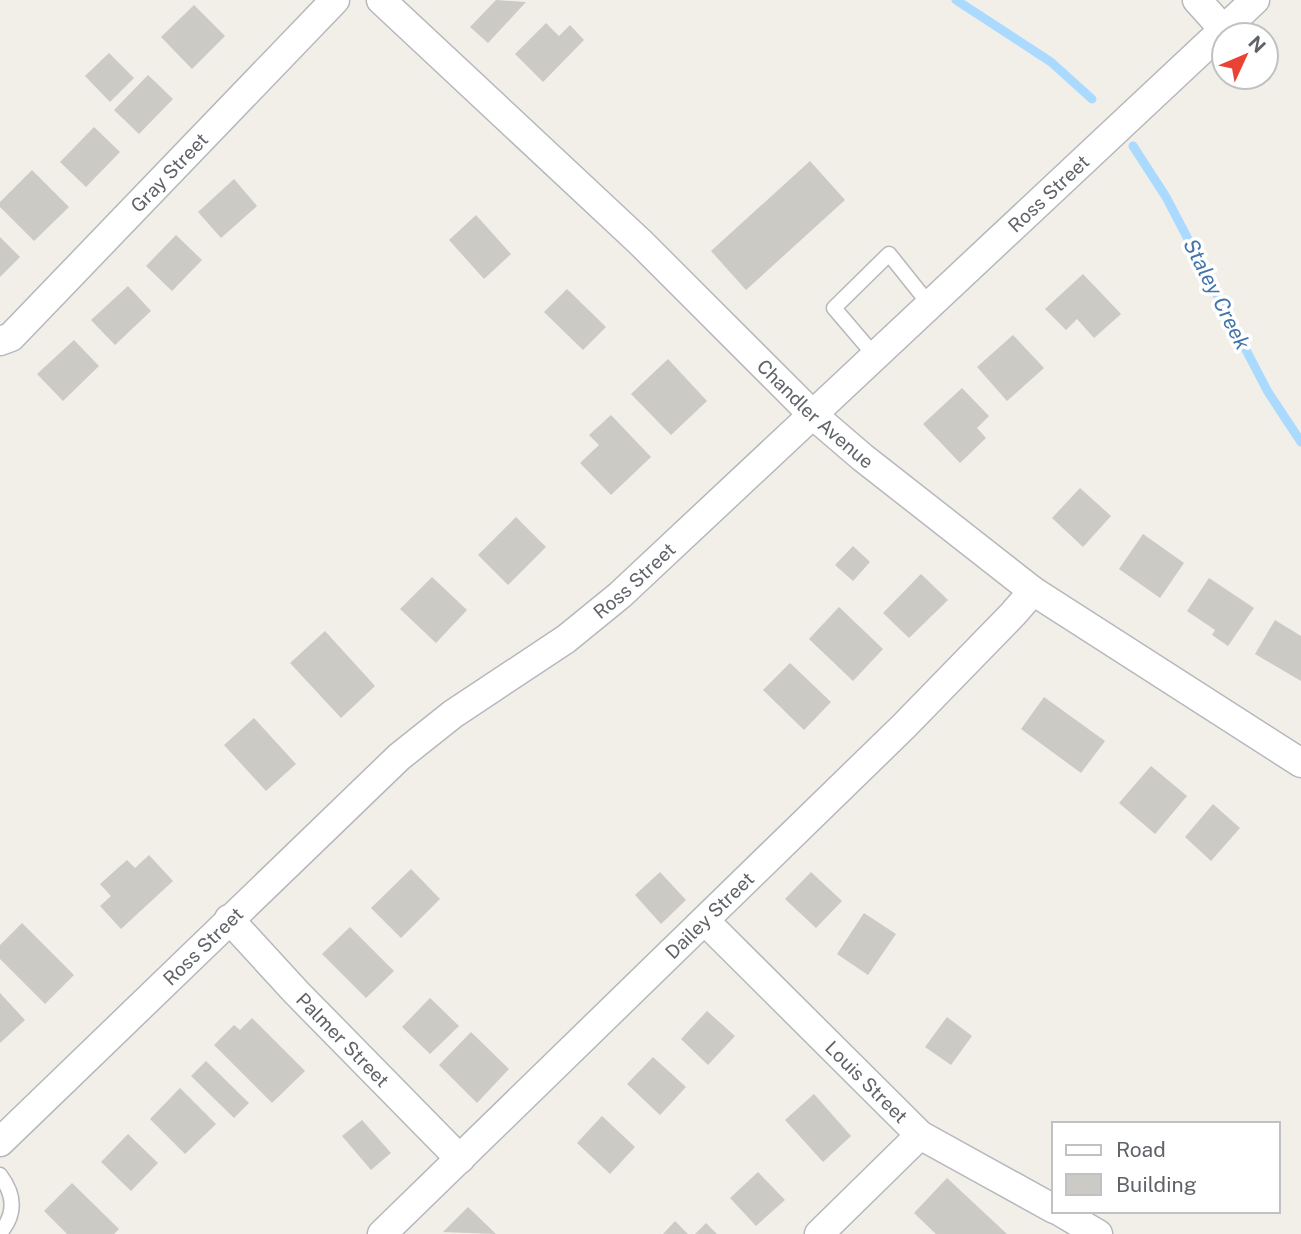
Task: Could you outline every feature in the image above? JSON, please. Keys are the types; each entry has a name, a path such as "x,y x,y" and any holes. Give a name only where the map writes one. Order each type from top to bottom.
{"street":[{"name":"Gray Street","path":"0,341 10,337 335,0"},
{"name":"Chandler Avenue","path":"381,0 640,242 813,415 862,457 1032,591 1301,763"},
{"path":"1197,0 1216,21"},
{"name":"Ross Street","path":"1233,21 1255,0"},
{"name":"Ross Street","path":"0,1142 399,757 453,714 566,639 620,595 1210,43"},
{"name":"Dailey Street","path":"382,1234 904,726 1032,591"},
{"name":"Palmer Street","path":"229,919 296,992 460,1159"},
{"name":"Louis Street","path":"705,921 920,1135 1052,1208"},
{"path":"819,1234 920,1135"},
{"path":"1062,1213 1098,1234"}],"lane":[{"path":"875,355 834,308 889,254 929,304"},
{"path":"0,1175 7,1184 13,1201 8,1224 0,1233"}],"building":[{"path":"496,0 526,2 488,43 470,27"},
{"path":"194,5 225,36 192,69 161,37"},
{"path":"546,23 559,36 570,25 584,40 543,82 515,54"},
{"path":"109,53 134,78 110,102 85,76"},
{"path":"148,75 173,99 139,134 114,110"},
{"path":"94,127 120,152 86,187 60,162"},
{"path":"810,161 845,200 746,290 711,251"},
{"path":"32,170 69,207 34,241 0,207 0,202"},
{"path":"234,179 257,206 221,238 198,212"},
{"path":"476,215 511,254 484,279 449,240"},
{"path":"176,235 202,260 172,291 146,266"},
{"path":"0,237 20,257 0,277"},
{"path":"1083,274 1121,314 1094,338 1077,319 1066,330 1045,309"},
{"path":"128,286 151,311 115,345 91,320"},
{"path":"567,289 606,327 583,350 544,312"},
{"path":"1013,335 1044,368 1007,401 977,367"},
{"path":"74,340 99,366 63,401 37,374"},
{"path":"668,359 707,401 671,435 631,394"},
{"path":"962,388 989,416 977,428 986,438 960,463 923,424"},
{"path":"611,415 651,457 611,495 580,463 599,445 589,435"},
{"path":"1080,488 1111,516 1083,547 1052,518"},
{"path":"516,517 546,547 508,585 478,555"},
{"path":"1143,534 1184,563 1160,598 1119,569"},
{"path":"853,546 870,562 853,581 835,565"},
{"path":"921,574 948,600 909,638 883,613"},
{"path":"432,577 467,610 436,643 400,609"},
{"path":"1209,578 1254,608 1228,646 1212,635 1215,630 1187,611"},
{"path":"839,607 883,649 853,681 809,639"},
{"path":"1275,620 1301,636 1301,681 1255,654"},
{"path":"325,631 375,686 341,718 290,663"},
{"path":"790,663 831,702 804,730 763,690"},
{"path":"1044,697 1105,741 1081,773 1021,729"},
{"path":"254,718 296,764 266,791 224,745"},
{"path":"1151,766 1187,796 1155,834 1119,803"},
{"path":"1213,804 1240,828 1211,861 1185,837"},
{"path":"149,855 173,881 121,929 100,906 111,896 100,884 127,860 135,868"},
{"path":"411,869 440,899 401,938 371,908"},
{"path":"660,872 686,900 661,924 635,895"},
{"path":"811,872 842,901 816,928 785,899"},
{"path":"864,913 896,934 868,975 837,954"},
{"path":"22,923 74,975 45,1004 0,959 0,945"},
{"path":"350,927 394,971 366,998 322,954"},
{"path":"0,993 25,1020 0,1043"},
{"path":"430,998 459,1026 430,1054 402,1027"},
{"path":"707,1011 735,1036 708,1065 681,1039"},
{"path":"947,1017 972,1036 951,1065 925,1047"},
{"path":"252,1018 305,1071 272,1103 214,1045 234,1025 240,1030"},
{"path":"471,1032 509,1069 477,1103 439,1065"},
{"path":"653,1057 686,1087 660,1115 627,1084"},
{"path":"206,1061 249,1103 234,1118 191,1076"},
{"path":"180,1088 216,1124 185,1154 150,1119"},
{"path":"814,1094 851,1136 823,1162 785,1120"},
{"path":"602,1116 635,1147 610,1174 577,1143"},
{"path":"362,1120 391,1153 371,1170 342,1136"},
{"path":"128,1134 158,1163 131,1191 101,1162"},
{"path":"758,1172 785,1200 756,1226 730,1198"},
{"path":"947,1178 1007,1234 936,1234 914,1213"},
{"path":"72,1183 119,1229 114,1234 67,1234 44,1211"},
{"path":"468,1207 496,1234 443,1232"},
{"path":"675,1221 688,1234 663,1234"},
{"path":"706,1223 717,1234 695,1234"}],"waterway":[{"name":"Staley Creek","path":"956,0 1051,62 1092,99"},
{"name":"Staley Creek","path":"1133,146 1166,197 1268,392 1301,442"}]}
